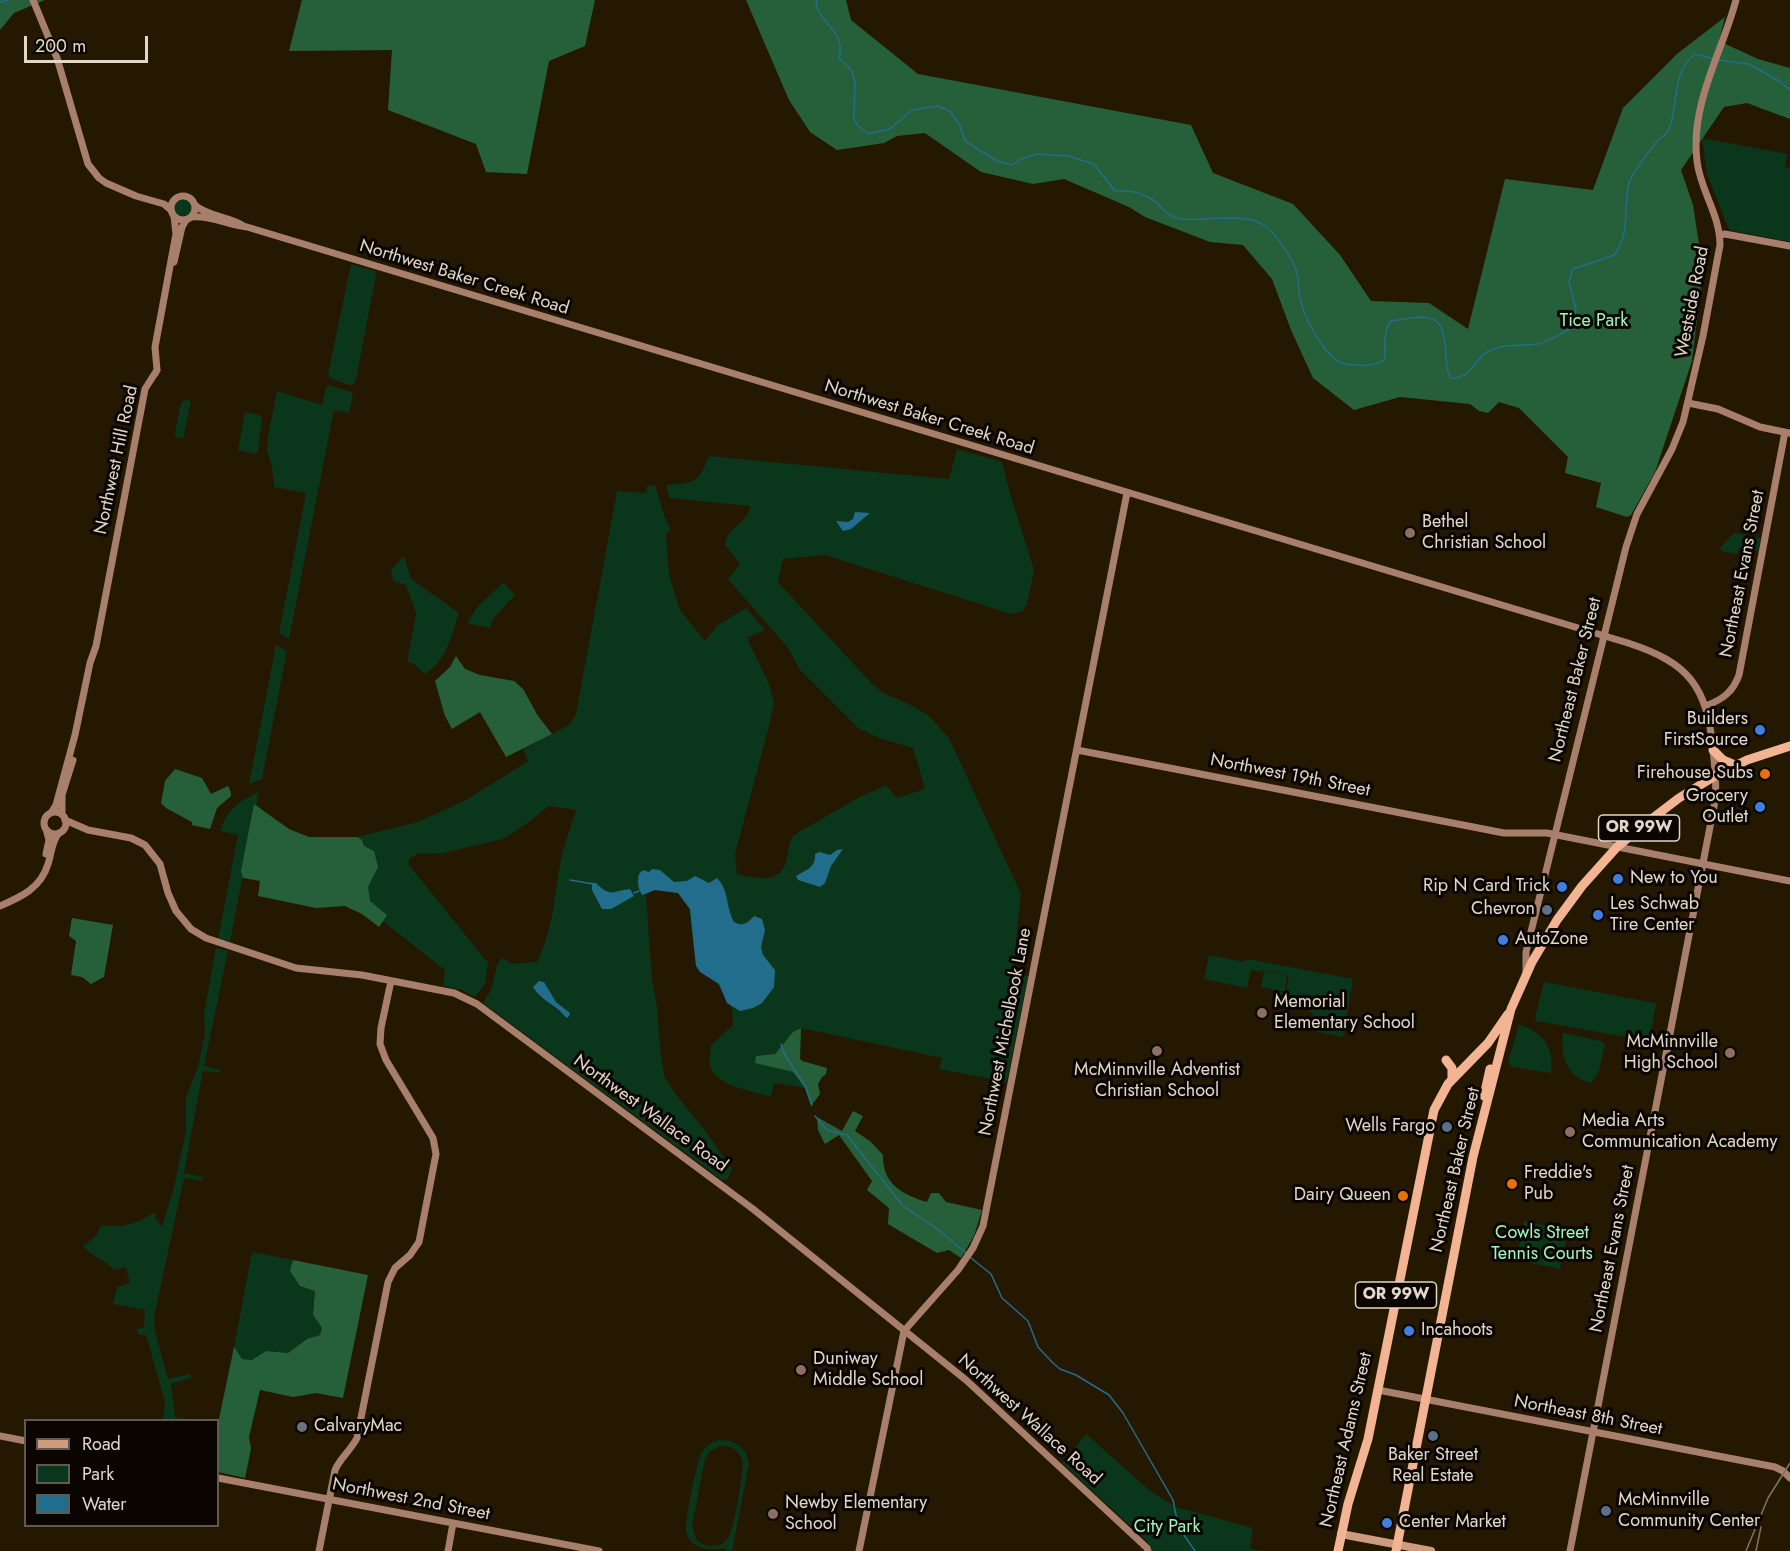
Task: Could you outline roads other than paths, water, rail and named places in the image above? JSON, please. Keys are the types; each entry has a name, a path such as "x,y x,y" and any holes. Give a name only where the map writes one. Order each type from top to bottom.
{"highway":[{"name":"OR 99W","path":"1511,1009 1526,974 1569,902 1617,847 1658,813 1715,776 1747,760 1790,746"},
{"path":"1713,750 1723,760 1737,766"},
{"name":"Northeast Adams Street","path":"1338,1551 1348,1504 1365,1450 1434,1110 1452,1079 1488,1043 1511,1009"},
{"name":"Northeast Baker Street","path":"1397,1548 1473,1157 1511,1009"},
{"path":"1446,1060 1452,1068 1452,1079"},
{"path":"1473,1157 1490,1069"}],"main road":[{"path":"1341,1534 1397,1548 1431,1551"}],"street":[{"path":"33,0 57,57 88,164 99,178 136,196 164,204 180,219 189,218 195,212 196,206 193,199 188,196 160,199 126,191"},
{"name":"Westside Road","path":"1688,403 1717,267 1720,235 1715,213 1700,178 1697,160 1697,123 1708,81 1736,0"},
{"path":"173,213 172,204 175,199"},
{"name":"Northwest Baker Creek Road","path":"196,206 202,211 247,227 1654,652 1673,663 1690,678 1706,706"},
{"name":"Northwest Hill Road","path":"64,817 62,795 80,736 113,558 112,551 145,389 157,370 155,347 176,234 173,213"},
{"name":"Northwest Baker Creek Road","path":"189,218 207,217 234,226 247,227"},
{"name":"Northwest Hill Road","path":"165,300 169,291 182,227 189,218"},
{"path":"1720,235 1790,246"},
{"path":"1688,403 1718,410 1752,424 1788,433"},
{"name":"Northeast Baker Street","path":"1526,974 1525,957 1633,523 1676,442 1688,403"},
{"name":"Northeast Evans Street","path":"1570,1551 1715,801 1713,750 1706,706 1725,697 1739,675 1788,433"},
{"name":"Northwest Michelbook Lane","path":"903,1330 958,1270 973,1248 983,1226 1127,493"},
{"name":"Northwest Hill Road","path":"51,813 56,805 72,747 90,663 96,646"},
{"name":"Northwest 19th Street","path":"1077,750 1508,834 1539,832 1790,881"},
{"path":"0,906 15,900 28,893 43,876 54,841 61,831 64,817 51,813 45,820 49,840 47,852 39,873 15,900"},
{"name":"Northwest Wallace Road","path":"64,817 88,830"},
{"path":"46,829 52,833 61,831"},
{"name":"Northwest Wallace Road","path":"61,831 88,830 131,838 145,845 160,864 176,911 191,929 206,939 296,968 347,973 454,993 477,1004 753,1209 903,1330 984,1396 1070,1479 1148,1549"},
{"path":"319,1551 337,1466 357,1438 388,1282 395,1268 410,1255 418,1242 436,1155 433,1138 386,1060 380,1044 391,981"},
{"path":"859,1551 903,1330"},
{"name":"Northeast 8th Street","path":"1378,1390 1775,1467 1790,1478"},
{"path":"0,1436 24,1441"},
{"name":"Northwest 2nd Street","path":"219,1478 599,1551"},
{"path":"448,1551 453,1523"}],"water":[{"path":"855,512 870,513 851,529 843,531 836,521 848,522 853,519"},
{"path":"843,849 831,866 825,883 820,887 798,880 796,876 812,865 815,854 819,852 830,855"},
{"path":"652,869 660,870 674,882 687,881 695,876 709,883 717,878 724,888 734,922 745,924 754,916 762,919 765,930 761,947 763,955 775,970 774,987 762,1003 740,1011 727,1003 719,984 700,972 696,966 690,909 678,893 655,890 642,895 638,882 639,874 643,870 649,872"},
{"path":"592,883 596,883 609,892 630,889 634,896 611,909 602,909 592,890"},
{"path":"539,981 544,982 556,1002 570,1013 567,1018 536,991 533,987"}],"waterway":[{"path":"0,2 9,0"},
{"path":"816,0 821,16 834,31 840,43 839,58 852,71 855,82 854,118 857,125 868,134 890,129 912,110 938,106 951,112 960,126 965,141 997,161 1012,165 1021,159 1037,154 1068,156 1094,164 1115,191 1133,192 1146,196 1175,218 1189,220 1236,218 1257,222 1274,234 1289,256 1298,278 1300,298 1305,314 1319,341 1337,361 1348,365 1374,364 1382,361 1385,359 1386,334 1391,321 1425,317 1438,323 1442,330 1447,370 1451,378 1468,372 1483,355 1493,349 1542,343 1572,328 1576,309 1569,282 1573,269 1614,255 1625,229 1629,183 1644,158 1668,131 1682,71 1695,54 1714,59"},
{"path":"1718,60 1749,64 1790,90"},
{"path":"570,880 592,883"},
{"path":"634,893 639,891"},
{"path":"781,1044 784,1053 806,1088 812,1105"},
{"path":"815,1116 827,1130 847,1135 903,1206 936,1228 966,1253"},
{"path":"971,1258 991,1274 1002,1298 1028,1321 1038,1347 1053,1363 1109,1395 1123,1413 1173,1500 1177,1520"},
{"path":"1179,1528 1195,1551"}],"railway":[{"path":"1746,1551 1768,1498 1790,1463"},
{"path":"1756,1551 1761,1527"}],"place":[{"name":"Bethel Christian School","path":"1410,533"},
{"name":"Builders FirstSource","path":"1760,730"},
{"name":"Firehouse Subs","path":"1765,774"},
{"name":"Grocery Outlet","path":"1760,807"},
{"name":"New to You","path":"1618,879"},
{"name":"Rip N Card Trick","path":"1562,887"},
{"name":"Chevron","path":"1547,910"},
{"name":"Les Schwab Tire Center","path":"1598,915"},
{"name":"AutoZone","path":"1503,940"},
{"name":"Memorial Elementary School","path":"1262,1013"},
{"name":"McMinnville Adventist Christian School","path":"1157,1051"},
{"name":"McMinnville High School","path":"1730,1053"},
{"name":"Wells Fargo","path":"1447,1127"},
{"name":"Media Arts Communication Academy","path":"1570,1132"},
{"name":"Freddie's Pub","path":"1512,1184"},
{"name":"Dairy Queen","path":"1403,1196"},
{"name":"Incahoots","path":"1409,1331"},
{"name":"Duniway Middle School","path":"801,1370"},
{"name":"CalvaryMac","path":"302,1427"},
{"name":"Baker Street Real Estate","path":"1433,1436"},
{"name":"McMinnville Community Center","path":"1606,1511"},
{"name":"Newby Elementary School","path":"773,1514"},
{"name":"Center Market","path":"1387,1523"}],"park label":[{"name":"Tice Park","path":"1594,322"},
{"name":"Cowls Street Tennis Courts","path":"1542,1244"},
{"name":"City Park","path":"1167,1528"}]}
